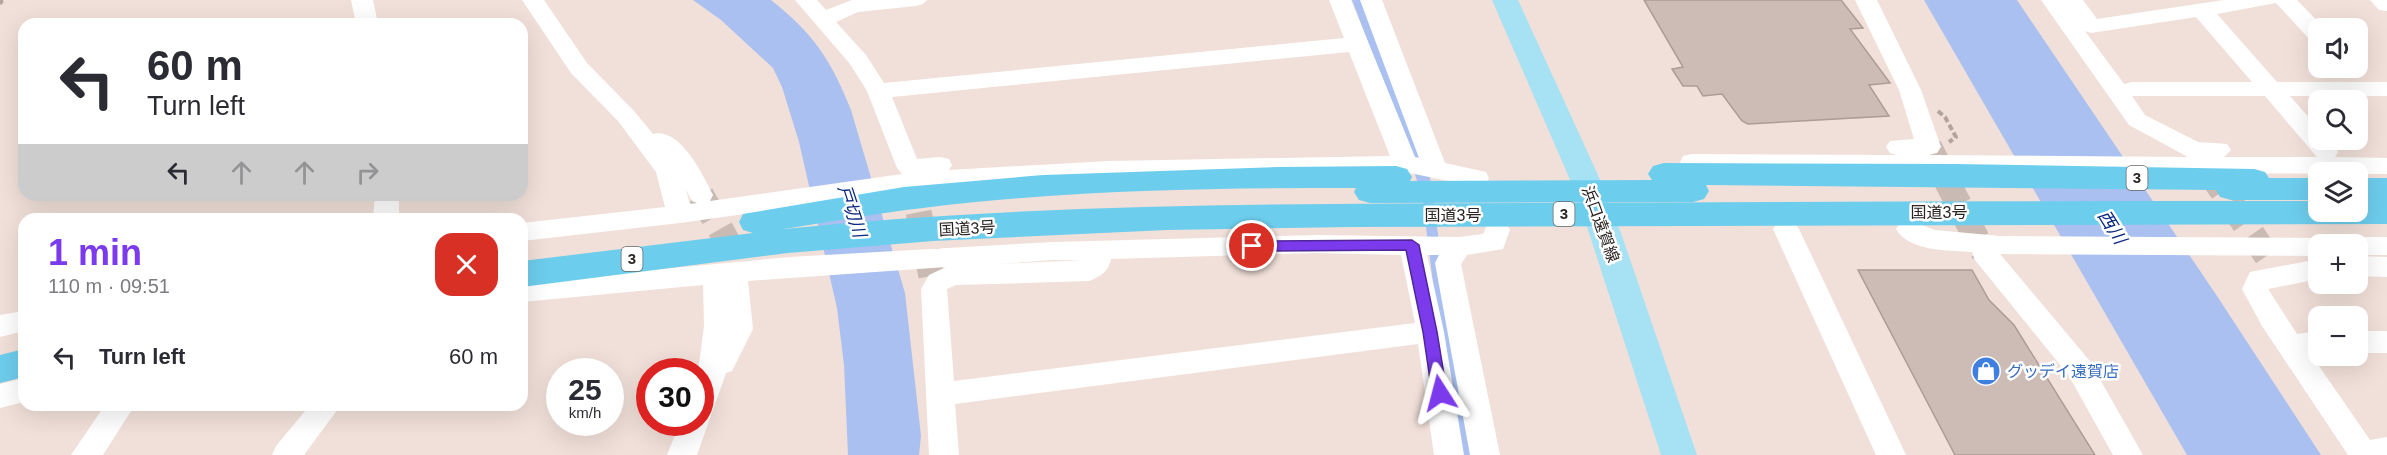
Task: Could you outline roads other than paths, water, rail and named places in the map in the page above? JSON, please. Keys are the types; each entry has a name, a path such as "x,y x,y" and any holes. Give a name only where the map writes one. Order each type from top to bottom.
{"highway":[{"path":"742,240 924,197 1100,176 1477,177 1583,175 1679,168"},
{"name":"3","path":"1679,168 2237,179 2308,186"},
{"name":"国道3号","path":"528,273 979,204 1364,192 2308,187"},
{"name":"国道3号","path":"528,252 1167,218 2376,189"},
{"path":"1025,225 1091,243 1497,230 1605,233 1677,229 1909,229 1991,242 2258,253 2387,230"},
{"path":"0,348 18,344"},
{"path":"0,369 18,364"}],"main road":[{"name":"浜口遠賀線","path":"1505,0 1583,175 1605,233 1679,455"}],"street":[{"path":"362,0 366,18"},
{"path":"816,6 854,6 916,0"},
{"path":"1340,0 1405,164"},
{"path":"1371,0 1435,169"},
{"path":"1679,168 1706,147 1929,147 1910,90 1866,0"},
{"path":"2052,0 2137,120 2194,150 2387,153"},
{"path":"2072,0 2091,26 2268,0"},
{"path":"2285,0 2308,24"},
{"path":"2381,0 2387,5"},
{"path":"527,18 538,6 579,68 626,116 668,170 680,214"},
{"path":"816,6 858,60 878,91 909,168 1081,154 1099,159 1100,176"},
{"path":"2201,9 2326,152"},
{"path":"878,91 1357,44"},
{"path":"2364,78 2379,89"},
{"path":"2132,89 2379,89"},
{"path":"626,116 650,128 686,167 701,195"},
{"path":"1679,168 1792,161 2190,164 2376,189"},
{"path":"528,291 742,240 900,183 1020,173 1100,176 1405,164 1477,177"},
{"path":"528,231 680,214 742,240 790,267 1091,243 1460,246 1494,242 1497,230"},
{"path":"1786,229 1891,455"},
{"path":"714,380 739,329 738,300 742,240"},
{"path":"1991,242 2079,368 2128,455"},
{"path":"944,455 934,289 938,282 952,275 1086,272 1098,262 1091,243"},
{"path":"1412,245 1430,332 1449,455"},
{"path":"1460,246 1448,263 1485,455"},
{"path":"2368,246 2387,246"},
{"path":"2258,253 2308,247"},
{"path":"2258,253 2308,266"},
{"path":"2258,253 2259,279 2255,289 2272,319 2379,452"},
{"path":"2368,266 2387,267"},
{"path":"0,326 18,322"},
{"path":"940,394 1430,332"},
{"path":"2368,342 2387,342"},
{"path":"2322,366 2379,452"},
{"path":"0,396 18,392"},
{"path":"86,455 117,411"},
{"path":"287,455 322,411"},
{"path":"682,455 690,436"}],"water":[{"name":"戸切川","path":"693,0 771,0 799,24 820,49 836,76 851,110 905,293 921,436 919,455 848,455 844,365 837,308 799,142 782,87 773,68 721,20"},
{"path":"1352,0 1364,0 1427,157 1446,290 1474,455 1461,455 1436,307 1423,202 1405,139"},
{"name":"西川","path":"1924,0 2017,0 2217,296 2321,455 2187,455"}],"tunnel":[{"path":"1929,147 1984,253"},
{"path":"2208,170 2269,259"},
{"path":"911,174 934,289"},
{"path":"701,195 727,241 734,276"}],"place":[{"name":"グッデイ遠賀店","path":"1986,371"}]}
